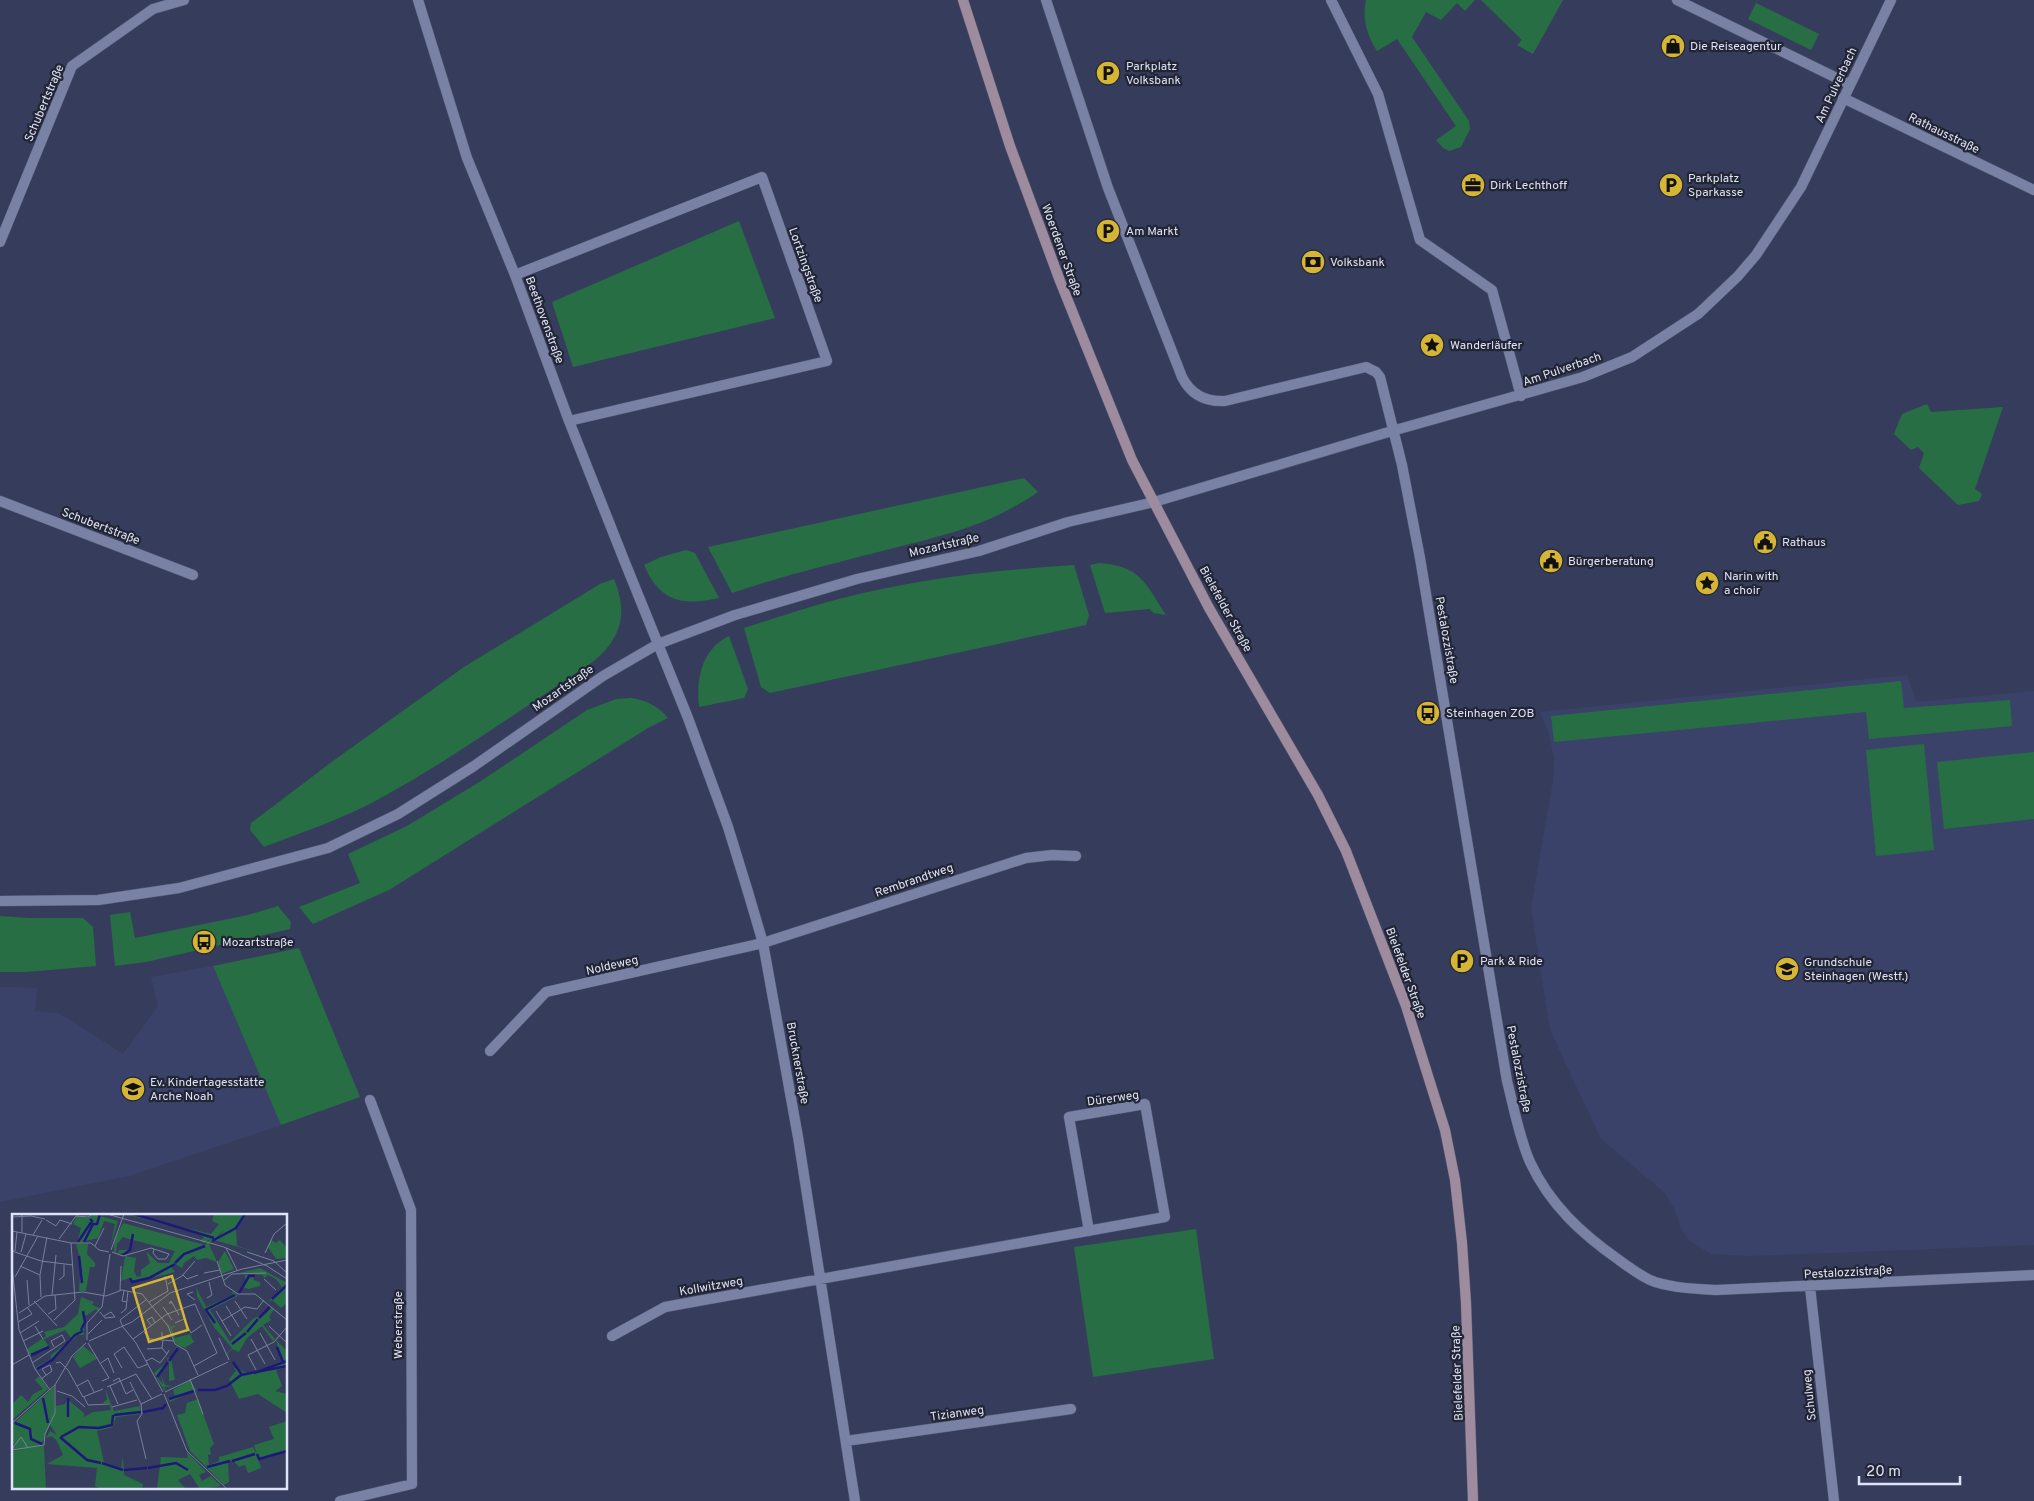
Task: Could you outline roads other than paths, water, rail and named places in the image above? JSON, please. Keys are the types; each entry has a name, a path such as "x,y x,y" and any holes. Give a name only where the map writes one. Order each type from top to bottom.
{"main road":[{"name":"Woerdener Straße","path":"963,0 1010,146 1060,281 1132,460 1154,502"},
{"name":"Bielefelder Straße","path":"1154,502 1209,608 1318,795 1346,851 1406,1006 1445,1130 1455,1180 1462,1243 1469,1367 1472,1501"}],"street":[{"name":"Schubertstraße","path":"0,242 72,66 153,9 184,0"},
{"name":"Beethovenstraße","path":"418,0 467,158 515,275 569,421 658,644"},
{"path":"1046,0 1108,188 1185,384 1192,393 1202,398 1225,401 1366,367 1376,372 1380,377 1392,431"},
{"path":"1331,0 1378,94 1420,240 1492,290 1521,396"},
{"path":"1677,0 1849,84"},
{"name":"Am Pulverbach","path":"1154,502 1392,431 1583,377 1632,357 1698,314 1723,291 1756,255 1786,212 1804,181 1890,0"},
{"name":"Rathausstraße","path":"1843,98 2034,190"},
{"name":"Lortzingstraße","path":"515,275 762,177 827,361 569,421"},
{"name":"Pestalozzistraße","path":"1392,431 1402,465 1420,558 1507,1081 1520,1133 1530,1162 1560,1211 1601,1248 1653,1282 1685,1288 1716,1290 1810,1287 2034,1276"},
{"name":"Schubertstraße","path":"0,500 193,575"},
{"name":"Mozartstraße","path":"0,901 98,900 179,888 328,848 398,814 474,766 603,676 658,644 734,615 789,597 979,551 1068,522 1154,502"},
{"name":"Brucknerstraße","path":"658,644 688,718 728,827 763,943 798,1137 855,1501"},
{"name":"Rembrandtweg","path":"763,943 1018,860 1052,855 1076,856"},
{"name":"Noldeweg","path":"490,1051 546,992 763,943"},
{"name":"Weberstraße","path":"340,1501 412,1484 411,1210 370,1100"},
{"name":"Dürerweg","path":"821,1278 1089,1231 1165,1217 1145,1104 1069,1117 1089,1231"},
{"name":"Kollwitzweg","path":"612,1336 665,1307 821,1278"},
{"name":"Schulweg","path":"1810,1287 1834,1501"},
{"name":"Tizianweg","path":"846,1442 1070,1410"}],"place":[{"name":"Die Reiseagentur","path":"1673,46"},
{"name":"Parkplatz Volksbank","path":"1108,73"},
{"name":"Dirk Lechthoff","path":"1473,185"},
{"name":"Parkplatz Sparkasse","path":"1671,185"},
{"name":"Am Markt","path":"1108,231"},
{"name":"Volksbank","path":"1313,262"},
{"name":"Wanderläufer","path":"1432,345"},
{"name":"Rathaus","path":"1765,542"},
{"name":"Bürgerberatung","path":"1551,561"},
{"name":"Narin with a choir","path":"1707,583"},
{"name":"Steinhagen ZOB","path":"1428,713"},
{"name":"Mozartstraße","path":"204,942"},
{"name":"Park & Ride","path":"1462,961"},
{"name":"Grundschule Steinhagen (Westf.)","path":"1787,969"},
{"name":"Ev. Kindertagesstätte Arche Noah","path":"133,1089"}]}
